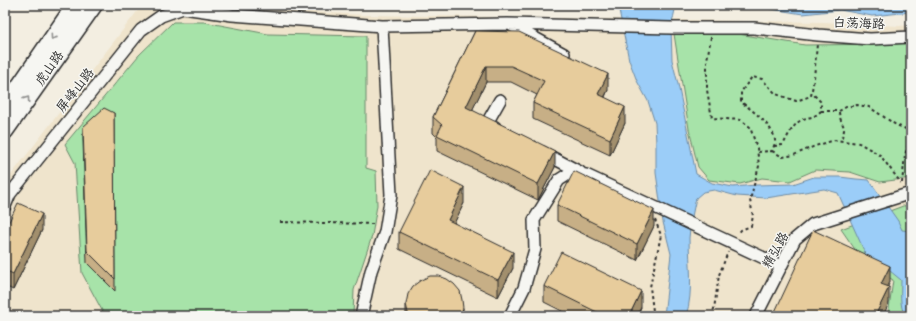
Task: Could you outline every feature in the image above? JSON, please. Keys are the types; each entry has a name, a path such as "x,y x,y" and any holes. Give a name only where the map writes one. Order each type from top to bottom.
{"main road":[{"name":"虎山路","path":"5,107 75,5"},
{"name":"虎山路","path":"5,131 94,5"}],"street":[{"name":"白荡海路","path":"183,8 232,15 382,26 508,24 671,28 754,28 870,39 911,37"},
{"name":"屏峰山路","path":"5,206 10,194 141,30 161,16 183,8"},
{"path":"508,24 577,60"},
{"path":"362,316 371,271 386,232 391,195 382,26"},
{"path":"500,100 488,123 502,130"},
{"path":"530,145 586,175 781,266"},
{"path":"510,316 524,288 535,249 534,220 559,180 570,173 586,175"},
{"name":"精弘路","path":"756,316 795,239 813,224 909,194"}],"path":[{"path":"711,28 711,40 707,60 707,90 712,118 741,120 750,127 758,148 759,166 750,200 753,216 751,226 740,230 731,243 719,275 714,309 711,316"},
{"path":"772,151 775,141 771,129 753,110 741,102 742,92 752,77 762,79 776,94 796,101 811,96 818,35"},
{"path":"774,146 783,145 793,128 802,120 815,117 821,111 821,102 811,93"},
{"path":"821,111 839,112 846,107 857,105 869,107 896,125 911,131"},
{"path":"839,112 839,117 844,125 844,134 840,140"},
{"path":"901,183 905,155 911,136"},
{"path":"758,152 772,151 783,157 794,155 815,146 836,140 859,143 880,155 909,194"},
{"path":"650,205 661,235 650,287 653,311 652,316"},
{"path":"280,222 387,224"}],"shaded area":[{"path":"142,5 199,5 363,15 824,22 899,26 911,25 911,316 5,316 5,183"}],"green space":[{"path":"173,22 204,22 268,34 366,36 366,168 376,171 377,205 372,236 354,290 353,316 105,316 82,273 75,163 65,144 139,55"},
{"path":"726,32 805,45 895,44 911,42 911,178 880,182 850,172 815,170 790,181 762,178 740,184 709,180 698,167 689,129 674,34"},
{"path":"911,205 911,316 888,316 893,280 863,261 841,229 903,206"}],"water":[{"path":"618,5 676,5 671,28 672,60 696,174 712,183 733,187 793,184 814,177 840,177 869,180 898,221 902,230 911,231 911,316 905,316 903,312 901,280 884,266 866,255 838,193 824,189 766,198 737,196 714,190 703,192 696,198 690,228 690,297 686,316 664,316 671,254 663,222 656,173 655,123 648,101 637,81 629,60"},
{"path":"746,5 911,5 911,12 872,16 840,10 803,14"}],"building":[{"path":"475,31 519,32 608,74 598,94 625,107 610,139 533,103 544,81 511,66 486,66 466,107 555,151 538,184 437,135 442,125 433,117"},
{"path":"104,108 114,113 115,279 87,251 83,127"},
{"path":"430,170 464,187 448,220 513,252 498,280 399,232"},
{"path":"574,171 654,210 637,244 557,205"},
{"path":"18,203 42,214 13,274 5,270 5,230"},
{"path":"813,230 890,266 881,284 889,287 875,316 773,316"},
{"path":"561,252 641,291 629,316 605,316 544,286"},
{"path":"430,276 439,276 447,279 460,291 463,308 460,316 409,316 406,304 408,294 413,286"}]}
